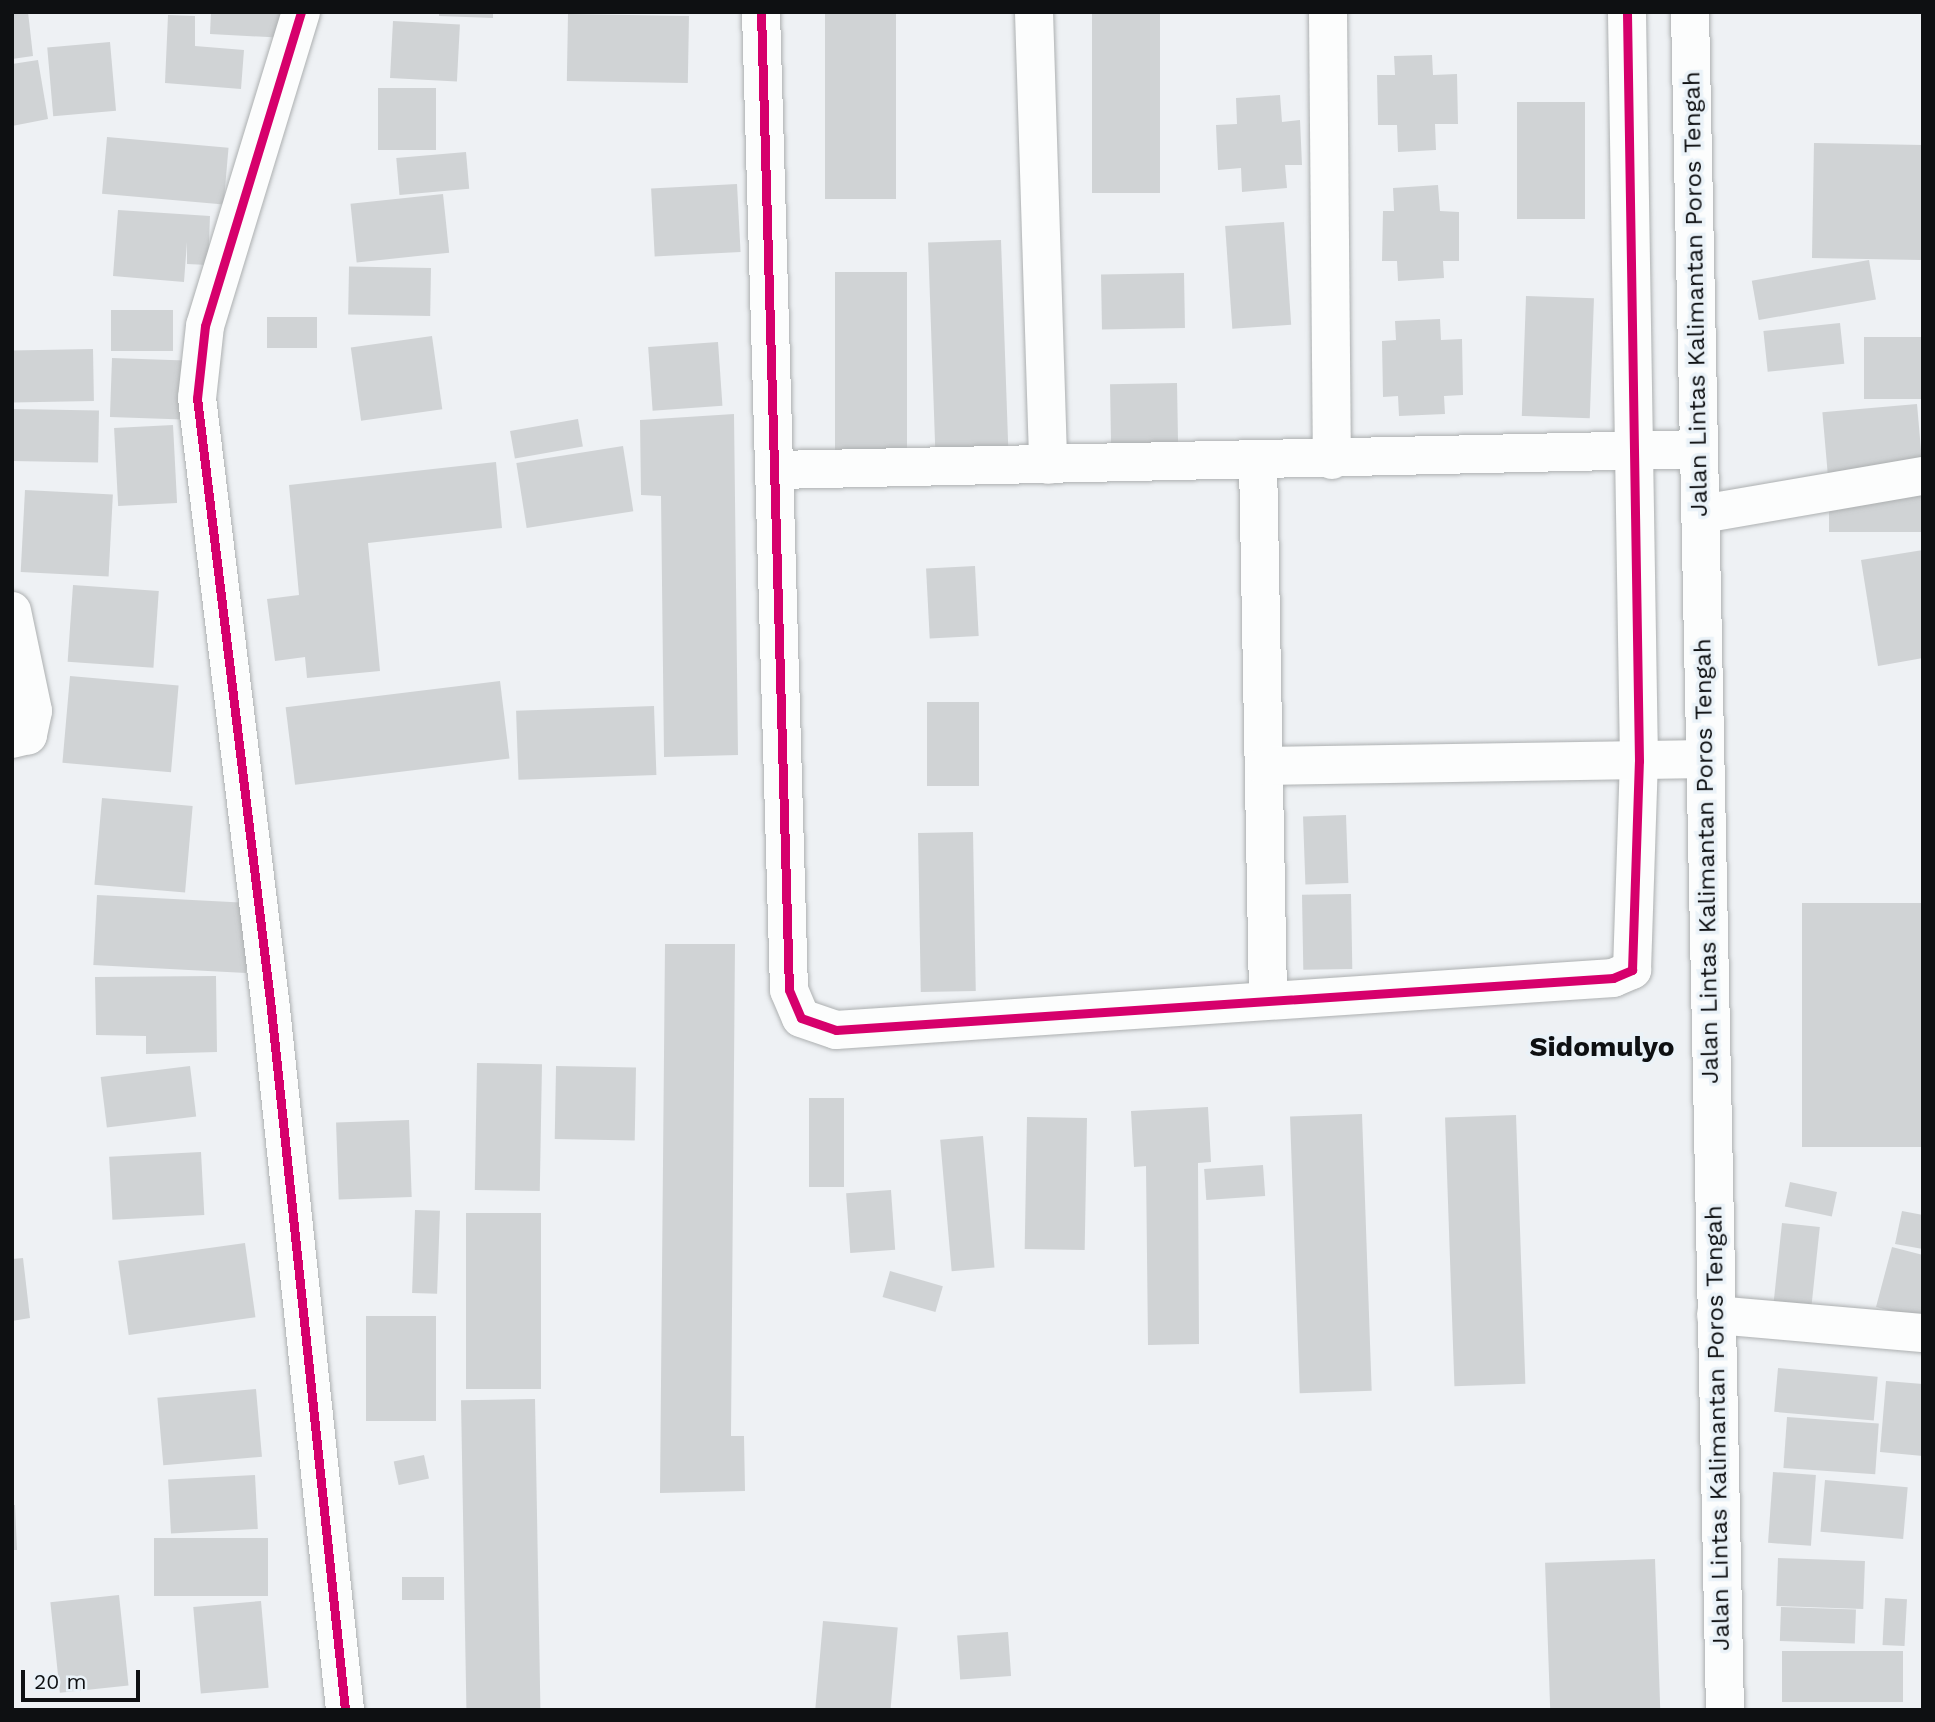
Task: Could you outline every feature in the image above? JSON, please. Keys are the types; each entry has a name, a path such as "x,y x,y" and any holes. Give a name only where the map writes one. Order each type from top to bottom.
{"main road":[{"path":"301,12 205,326 197,398 271,1009 345,1710"},
{"path":"761,12 777,470 789,990 801,1018 836,1030 1268,996 1613,978 1632,970 1639,761 1627,12"},
{"path":"1034,12 1048,465"},
{"path":"1328,12 1332,460"},
{"name":"Jalan Lintas Kalimantan Poros Tengah","path":"1690,12 1725,1710"},
{"path":"777,470 1634,454 1699,449"},
{"path":"1258,461 1268,996"},
{"path":"1702,514 1923,476"},
{"path":"12,611 33,712 28,735 12,739"},
{"path":"1265,766 1704,759"},
{"path":"1716,1315 1923,1333"}],"building":[{"path":"12,12 28,12 33,56 12,59"},
{"path":"211,12 288,12 286,38 210,34"},
{"path":"439,12 493,12 493,18 439,16"},
{"path":"825,12 896,12 896,199 825,199"},
{"path":"1092,12 1160,12 1160,193 1092,193"},
{"path":"568,14 689,16 688,83 567,81"},
{"path":"168,15 195,16 195,46 244,50 241,89 165,83"},
{"path":"393,21 460,25 457,81 390,78"},
{"path":"110,42 116,111 53,116 47,47"},
{"path":"1432,55 1433,75 1457,74 1458,124 1435,124 1436,150 1398,152 1397,125 1378,125 1377,75 1395,75 1394,56"},
{"path":"38,60 48,119 12,126 12,64"},
{"path":"378,88 436,88 436,150 378,150"},
{"path":"1280,95 1282,122 1300,120 1302,165 1285,165 1287,188 1242,192 1241,168 1218,170 1216,125 1237,124 1236,98"},
{"path":"1517,102 1585,102 1585,219 1517,219"},
{"path":"107,137 229,148 224,204 102,194"},
{"path":"1814,143 1923,145 1921,260 1812,258"},
{"path":"466,152 469,189 399,195 396,158"},
{"path":"737,184 741,252 655,256 651,189"},
{"path":"1438,185 1440,211 1459,212 1459,261 1443,261 1444,278 1398,281 1397,261 1382,261 1383,211 1394,211 1393,188"},
{"path":"443,194 449,253 357,262 351,204"},
{"path":"118,210 210,216 208,265 187,264 187,242 184,282 113,276"},
{"path":"1284,222 1291,325 1232,329 1225,226"},
{"path":"1001,240 1008,451 935,453 928,243"},
{"path":"1869,260 1876,299 1759,320 1752,281"},
{"path":"349,267 431,268 430,316 348,315"},
{"path":"835,272 907,272 907,457 835,457"},
{"path":"1184,273 1185,328 1102,329 1101,274"},
{"path":"1526,296 1594,298 1590,418 1522,416"},
{"path":"111,310 173,310 173,351 111,351"},
{"path":"267,317 317,317 317,348 267,348"},
{"path":"1440,319 1441,340 1462,339 1463,395 1444,396 1445,414 1399,416 1398,396 1383,397 1382,341 1396,340 1395,321"},
{"path":"1840,323 1844,364 1768,372 1763,331"},
{"path":"432,336 442,409 361,421 351,347"},
{"path":"1864,337 1923,337 1923,399 1864,399"},
{"path":"718,342 722,406 653,411 648,347"},
{"path":"93,349 94,401 13,402 12,350"},
{"path":"112,358 185,361 183,420 110,417"},
{"path":"1177,383 1178,453 1111,454 1110,384"},
{"path":"1917,404 1923,468 1828,476 1822,412"},
{"path":"12,409 99,411 98,463 12,461"},
{"path":"734,414 738,755 664,757 661,496 641,495 640,420"},
{"path":"578,419 583,447 515,459 510,431"},
{"path":"173,425 177,503 118,506 114,428"},
{"path":"623,446 633,511 527,528 516,463"},
{"path":"496,462 502,528 368,543 380,671 307,678 305,657 275,661 267,599 299,595 289,485"},
{"path":"25,490 113,495 109,576 21,572"},
{"path":"1829,492 1923,492 1923,532 1829,532"},
{"path":"1923,550 1923,658 1878,666 1861,560"},
{"path":"975,566 979,636 930,638 926,569"},
{"path":"73,585 159,591 153,668 68,662"},
{"path":"70,676 179,685 171,772 62,763"},
{"path":"500,681 510,758 295,785 286,707"},
{"path":"927,702 979,702 979,786 927,786"},
{"path":"654,706 656,775 518,780 516,711"},
{"path":"102,798 193,806 185,893 94,885"},
{"path":"1346,815 1348,883 1305,884 1303,817"},
{"path":"973,832 976,991 921,992 918,833"},
{"path":"1351,894 1352,969 1303,970 1302,895"},
{"path":"97,895 250,903 246,973 93,965"},
{"path":"1802,903 1923,903 1923,1147 1802,1147"},
{"path":"665,944 735,944 731,1436 744,1436 745,1491 660,1493"},
{"path":"216,976 217,1052 146,1054 146,1036 96,1035 95,977"},
{"path":"477,1063 542,1064 540,1191 475,1190"},
{"path":"190,1066 196,1117 107,1128 101,1077"},
{"path":"556,1066 636,1067 635,1140 555,1139"},
{"path":"809,1098 844,1098 844,1187 809,1187"},
{"path":"1208,1107 1211,1162 1198,1163 1199,1344 1148,1345 1146,1166 1134,1167 1131,1111"},
{"path":"1362,1114 1372,1391 1300,1393 1290,1117"},
{"path":"1516,1115 1525,1384 1454,1386 1445,1117"},
{"path":"1027,1117 1087,1118 1085,1250 1025,1249"},
{"path":"409,1120 412,1197 339,1200 336,1123"},
{"path":"983,1136 995,1267 952,1271 940,1140"},
{"path":"201,1152 204,1215 112,1220 109,1157"},
{"path":"1263,1165 1265,1196 1206,1200 1204,1169"},
{"path":"1790,1182 1837,1192 1832,1216 1785,1206"},
{"path":"891,1190 895,1250 850,1253 846,1193"},
{"path":"415,1210 440,1211 437,1294 412,1293"},
{"path":"1902,1211 1923,1215 1923,1249 1895,1244"},
{"path":"466,1213 541,1213 541,1389 466,1389"},
{"path":"1782,1223 1820,1227 1811,1313 1773,1309"},
{"path":"245,1243 255,1317 129,1335 118,1261"},
{"path":"1892,1247 1923,1255 1923,1319 1876,1307"},
{"path":"23,1258 30,1318 12,1321 12,1259"},
{"path":"890,1271 943,1286 935,1312 883,1297"},
{"path":"366,1316 436,1316 436,1421 366,1421"},
{"path":"1778,1368 1878,1377 1874,1421 1774,1412"},
{"path":"1886,1381 1923,1384 1923,1456 1880,1452"},
{"path":"256,1389 262,1457 163,1465 157,1398"},
{"path":"535,1399 540,1710 466,1710 461,1400"},
{"path":"1787,1417 1879,1423 1875,1474 1783,1468"},
{"path":"424,1455 429,1478 399,1485 394,1461"},
{"path":"1773,1472 1816,1475 1811,1546 1768,1543"},
{"path":"255,1475 258,1529 171,1533 168,1480"},
{"path":"1825,1480 1908,1487 1903,1539 1820,1532"},
{"path":"12,1505 15,1505 17,1550 12,1550"},
{"path":"154,1538 268,1538 268,1596 154,1596"},
{"path":"1778,1558 1865,1561 1863,1609 1776,1606"},
{"path":"1655,1559 1660,1710 1550,1710 1545,1563"},
{"path":"402,1577 444,1577 444,1600 402,1600"},
{"path":"119,1595 129,1686 60,1693 50,1602"},
{"path":"1885,1598 1907,1599 1905,1646 1883,1645"},
{"path":"261,1601 269,1688 201,1694 193,1607"},
{"path":"1781,1607 1856,1610 1855,1644 1780,1641"},
{"path":"823,1621 898,1628 890,1710 815,1710"},
{"path":"1008,1632 1011,1676 960,1679 957,1636"},
{"path":"1782,1651 1903,1651 1903,1702 1782,1702"}],"cycle path":[{"path":"301,12 205,326 197,398 271,1009 345,1710"},
{"path":"761,12 789,990 801,1018 836,1030 1613,978 1632,970 1639,761 1627,12"}],"district":[{"name":"Sidomulyo","path":"1602,1047"}]}
